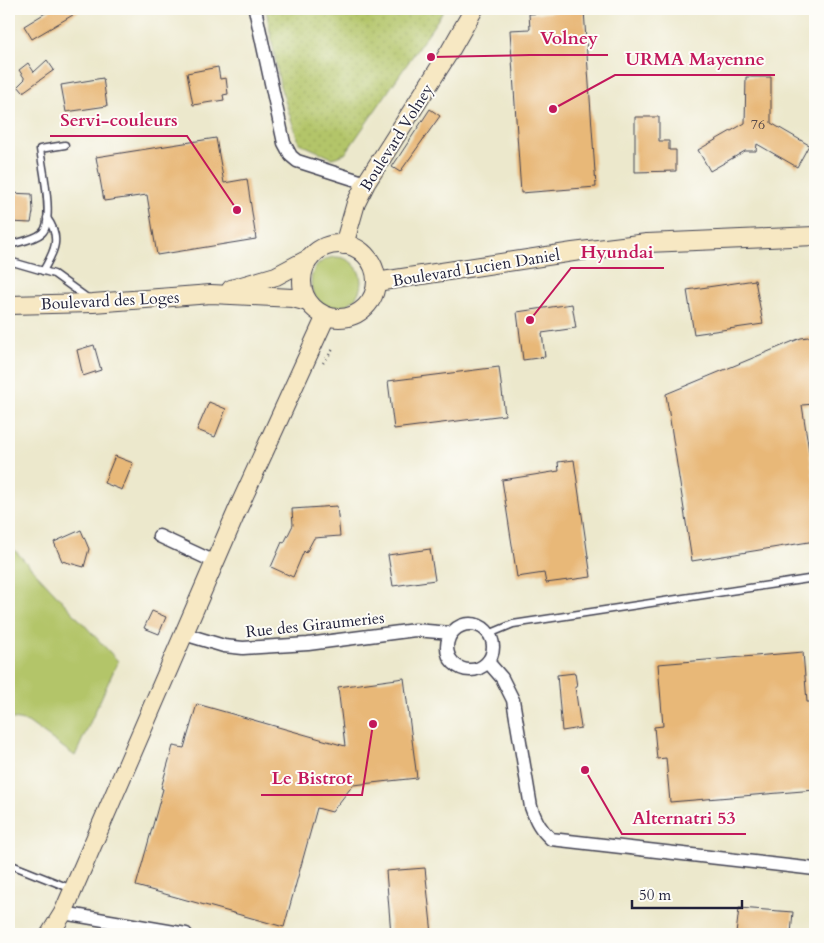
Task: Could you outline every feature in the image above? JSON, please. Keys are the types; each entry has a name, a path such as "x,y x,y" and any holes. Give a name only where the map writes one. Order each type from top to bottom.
{"main road":[{"name":"Boulevard Volney","path":"344,245 356,203 366,182 450,51 474,9"},
{"name":"Boulevard Lucien Daniel","path":"376,282 647,243 815,236"},
{"path":"332,245 344,245 354,248 363,254 372,266 376,282 368,304 359,312 338,318 326,316 308,302 304,294 302,285 305,266 310,258 320,250 332,245"},
{"name":"Boulevard des Loges","path":"211,294 276,276 310,258"},
{"name":"Boulevard des Loges","path":"9,305 93,302 211,294 293,298 308,302"},
{"path":"50,934 63,914 215,562 326,316"}],"street":[{"path":"255,9 284,143 291,156 297,160 366,182"},
{"path":"158,536 215,562"},
{"name":"Rue des Giraumeries","path":"184,634 224,646 243,648 308,644 415,630 451,633 463,624 478,625 489,634"},
{"path":"451,633 446,646 450,661 461,670 476,670 488,662 494,648 489,634"},
{"path":"488,662 502,678 513,700 531,807 536,822 551,839 815,869"},
{"path":"63,914 186,934"}],"lane":[{"path":"9,245 42,233 46,227 48,208 40,149 65,145"},
{"path":"43,271 55,250 56,241 53,226 47,218"},
{"path":"9,261 54,274 93,302"},
{"path":"489,634 513,624 815,578"},
{"path":"9,864 73,890"}],"green space":[{"path":"266,9 445,9 345,154 332,158 299,143 280,86"},
{"path":"331,257 341,257 354,264 361,277 361,287 354,300 341,307 331,307 322,303 315,296 311,287 311,277 315,268 322,261"},
{"path":"9,544 118,661 75,756 28,722 9,718"}],"building":[{"path":"52,9 83,9 32,39 24,26"},
{"path":"584,10 596,187 521,193 510,30 530,29 529,14"},
{"path":"47,60 54,70 23,92 18,86 25,79 19,70 28,63 34,72"},
{"path":"218,67 220,79 226,78 228,94 223,95 224,100 193,105 187,73"},
{"path":"746,77 771,77 771,123 809,145 797,167 757,144 756,151 745,151 710,171 698,150 745,123"},
{"path":"103,78 107,106 66,112 61,85"},
{"path":"430,109 440,116 400,172 392,167"},
{"path":"635,117 659,117 659,141 669,141 669,150 676,150 676,171 635,172"},
{"path":"216,138 224,183 247,179 256,239 157,255 147,195 104,201 96,157"},
{"path":"9,193 32,194 33,212 31,223 9,222"},
{"path":"755,280 763,324 694,334 687,290"},
{"path":"572,304 576,328 542,333 545,357 523,360 517,312"},
{"path":"815,336 815,404 802,405 815,490 815,541 692,561 666,394 801,338"},
{"path":"94,345 101,370 83,376 77,350"},
{"path":"499,367 505,415 394,429 388,381"},
{"path":"209,402 226,409 215,437 197,430"},
{"path":"115,456 133,463 122,490 104,483"},
{"path":"574,460 591,577 546,583 544,573 517,577 502,480 559,471 558,462"},
{"path":"337,506 340,536 314,538 306,553 304,551 293,577 271,567 282,542 284,543 293,525 292,509"},
{"path":"81,530 89,549 84,567 62,561 54,542"},
{"path":"430,549 435,580 393,586 388,555"},
{"path":"152,611 166,617 159,634 144,628"},
{"path":"803,652 807,702 814,702 815,790 670,802 666,758 657,759 654,727 663,726 658,664"},
{"path":"575,673 577,687 575,687 581,728 562,731 557,675"},
{"path":"404,678 417,778 353,785 332,812 317,808 284,927 136,886 173,746 184,748 197,704 345,746 338,687"},
{"path":"425,868 432,934 391,934 386,871"},
{"path":"739,908 793,912 791,934 736,934"}],"place":[{"name":"Volney","path":"431,57"},
{"name":"URMA Mayenne","path":"553,109"},
{"name":"Servi-couleurs","path":"237,210"},
{"name":"Hyundai","path":"530,320"},
{"name":"Le Bistrot","path":"373,724"},
{"name":"Alternatri 53","path":"585,770"}]}
